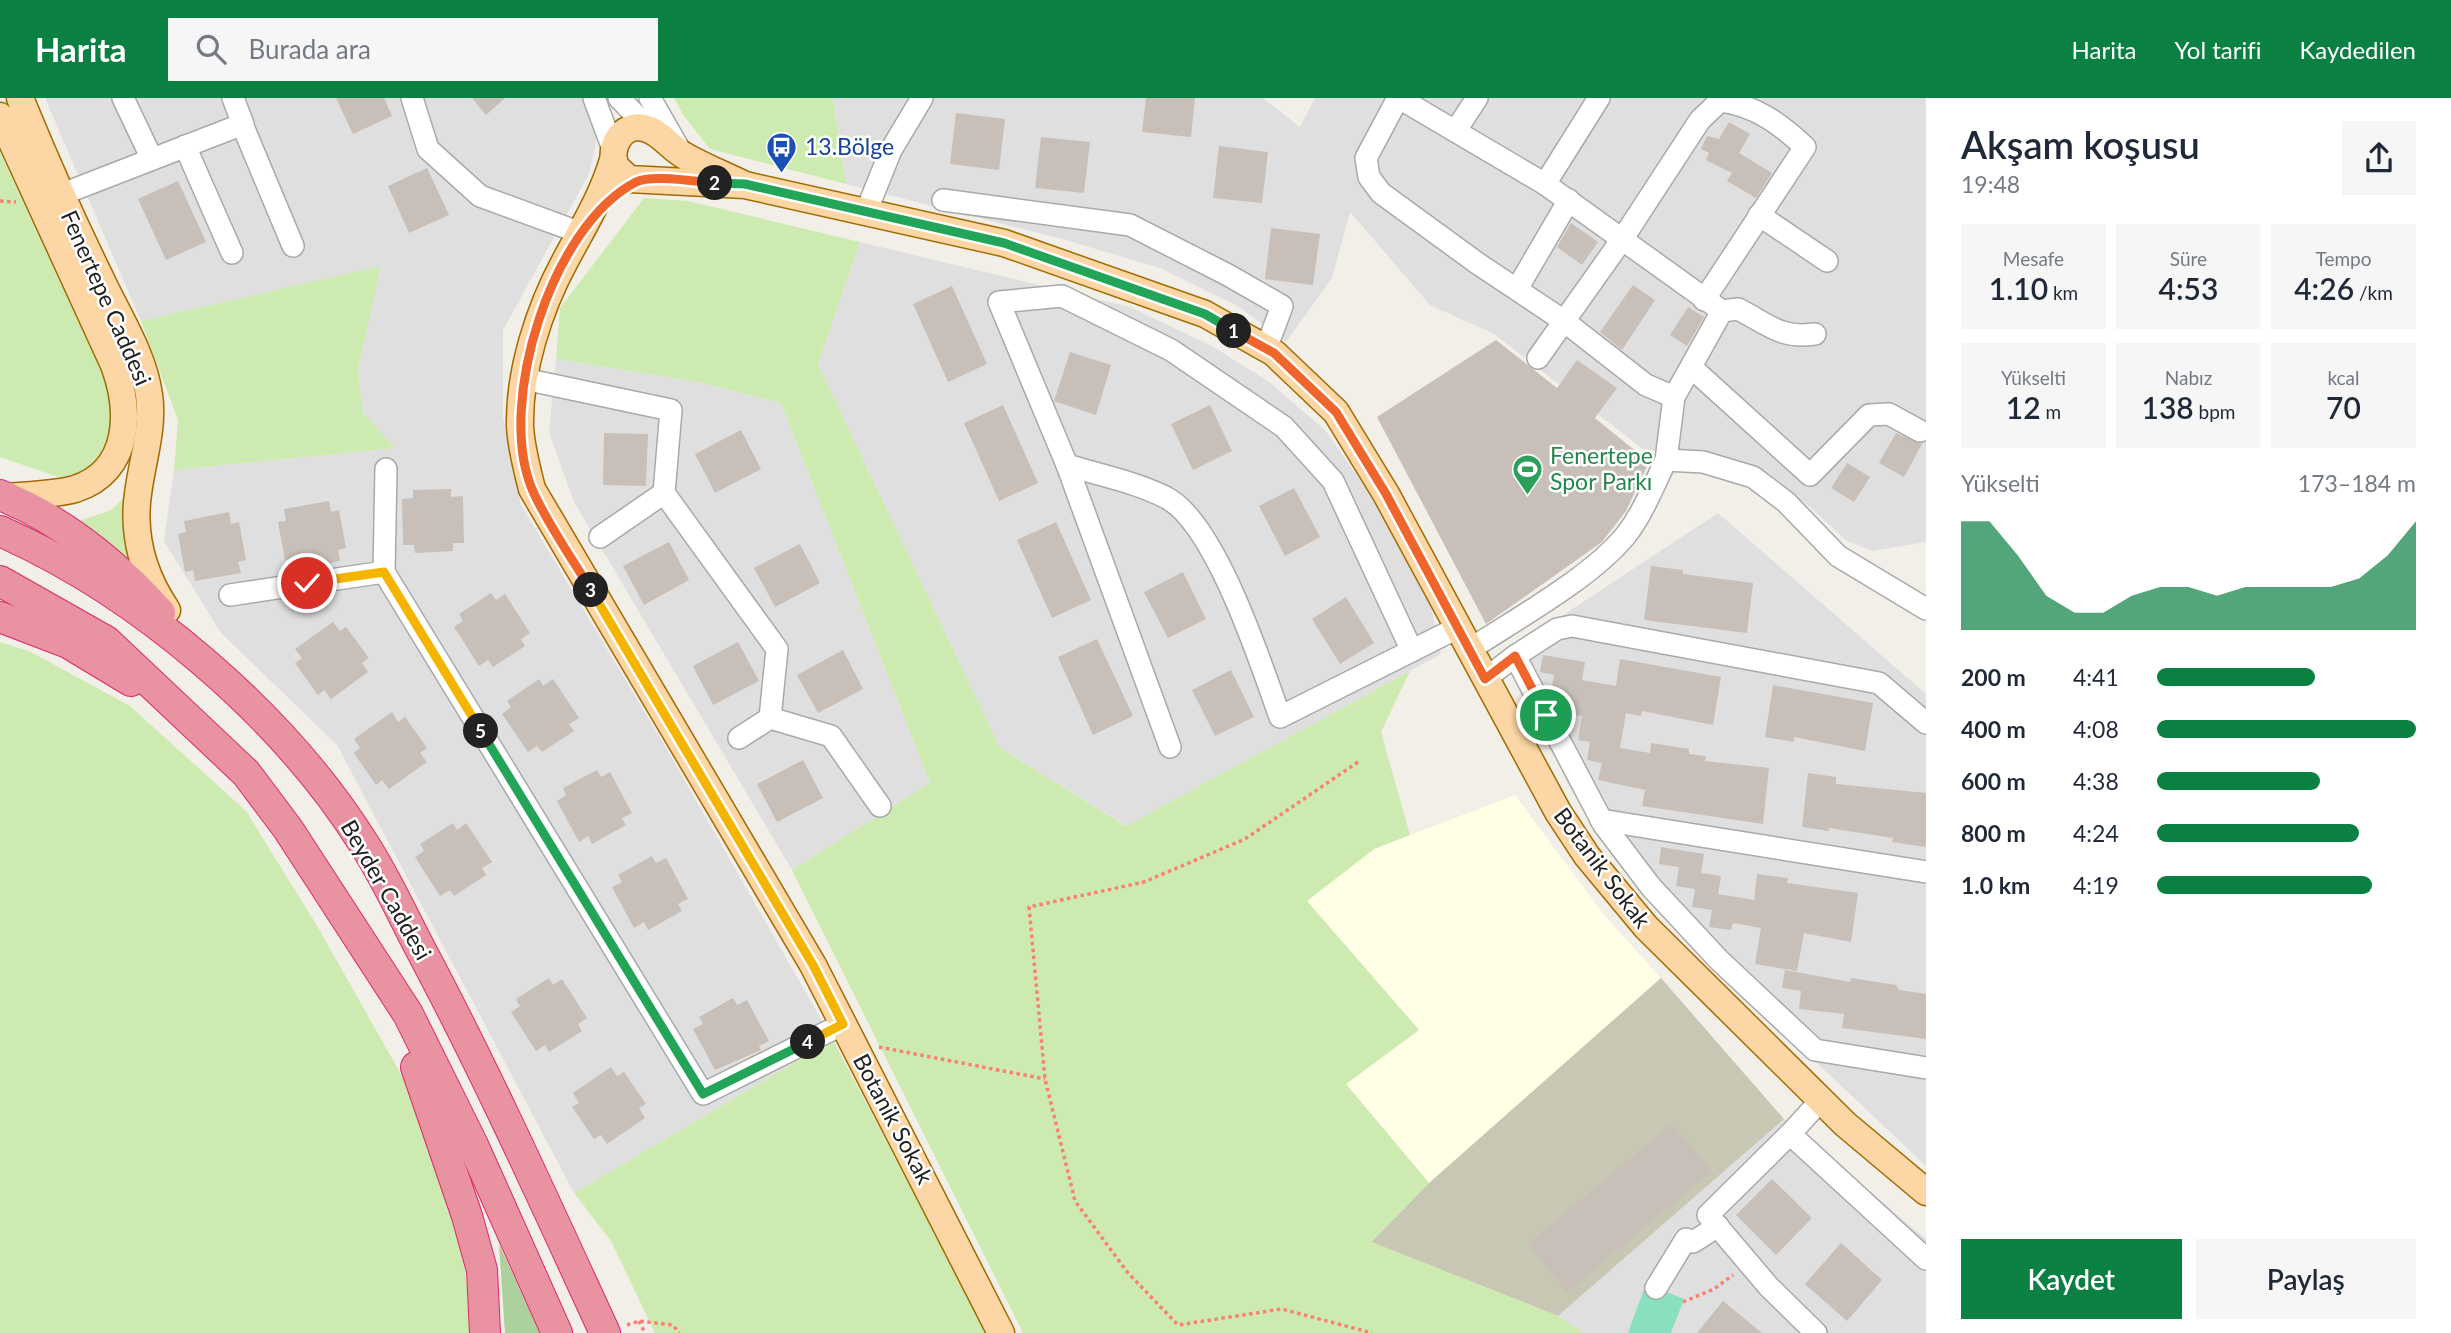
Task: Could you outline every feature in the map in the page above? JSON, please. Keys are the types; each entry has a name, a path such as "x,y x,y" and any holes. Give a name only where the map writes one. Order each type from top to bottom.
{"highway":[{"path":"2,496 85,543 129,580 200,658"},
{"name":"Beyder Caddesi","path":"0,531 76,572 200,658 295,752 365,845 460,1024 611,1331"},
{"name":"Beyder Caddesi","path":"0,581 106,641 246,773 288,829 408,1014 473,1144 557,1333"},
{"path":"0,617 68,643 167,700"},
{"path":"408,1014 416,1072 446,1151 482,1269 485,1333"}],"main road":[{"name":"Fenertepe Caddesi","path":"2,496 77,488 110,463 125,426 123,389 50,199 20,98"},
{"name":"Fenertepe Caddesi","path":"0,116 50,199 136,355 149,392 149,431 137,496 140,553 152,588 200,658"},
{"path":"635,128 655,133 683,155 745,184 643,180 622,174 613,154 621,135 635,128"},
{"path":"643,180 656,175 665,160 666,151 655,133"},
{"name":"Botanik Sokak","path":"613,154 604,191 548,301 524,379 520,426 532,489 813,965 954,1236 1001,1333"},
{"name":"Botanik Sokak","path":"581,233 612,198 643,180"},
{"name":"Botanik Sokak","path":"745,184 1004,243 1205,314 1266,349 1336,412 1386,494 1558,812 1587,856 1646,927 1821,1100 1926,1192"}],"street":[{"path":"123,98 152,159"},
{"path":"233,98 293,246"},
{"path":"412,98 428,149 480,197 581,233"},
{"path":"594,98 613,154"},
{"path":"619,98 655,133"},
{"path":"650,98 683,155"},
{"path":"866,212 891,150 922,98"},
{"path":"1674,397 1646,385 1564,321 1381,193 1369,177 1366,158 1399,98 1545,184 1623,238 1713,306 1738,309 1775,331 1795,337 1815,334"},
{"path":"1456,130 1477,98"},
{"path":"1545,184 1599,98"},
{"path":"1068,465 1167,497 1206,538 1253,643 1280,717 1412,650 1463,639 1556,592 1624,538 1636,521 1666,460 1674,397 1692,368 1713,306 1759,215 1805,147 1781,125 1742,103 1720,102 1700,120 1623,238 1538,358"},
{"path":"50,199 242,124"},
{"path":"185,146 232,253"},
{"path":"943,200 1130,225 1282,306 1266,349"},
{"path":"1517,289 1569,200"},
{"path":"1759,215 1826,261"},
{"path":"1170,747 1068,465 999,302 1062,296 1171,350 1284,427 1333,481 1412,650"},
{"path":"1692,368 1810,475 1869,415 1889,414 1920,431"},
{"path":"524,379 671,410 664,493 777,649 770,718"},
{"path":"1666,460 1703,462 1753,477 1786,502 1838,556 1926,609"},
{"path":"386,469 384,572 703,1094 843,1024"},
{"path":"600,537 664,493"},
{"path":"230,595 384,572"},
{"path":"1485,679 1557,629 1572,626 1879,683 1926,723"},
{"path":"1515,656 1601,820 1660,896 1719,960 1815,1050 1926,1068"},
{"path":"739,738 770,718 831,736 880,806"},
{"path":"1601,820 1926,872"},
{"path":"1816,1333 1750,1265 1708,1215 1821,1100"},
{"path":"1790,1134 1926,1259"},
{"path":"1656,1288 1686,1240 1693,1242 1718,1226"}],"path":[{"path":"1358,762 1245,839 1144,882 1030,907 1045,1079 1074,1201 1128,1273 1178,1325 1282,1309 1372,1333"},
{"path":"858,1052 882,1047 1045,1079"},
{"path":"1683,1302 1714,1289 1750,1265"},
{"path":"639,1321 645,1333"},
{"path":"611,1331 639,1321 673,1325 679,1333"}],"shaded area":[{"path":"45,98 582,98 598,133 589,174 503,330 503,417 521,505 662,741 833,1040 574,1193 337,745 221,633 164,541 174,470 394,448 363,413 358,370 380,267 141,321"},
{"path":"833,98 1263,98 1300,127 1315,98 1926,98 1926,542 1872,551 1846,540 1809,506 1743,463 1643,449 1494,334 1430,305 1350,212 1332,278 1286,342 1239,307 1160,268 1062,239 846,184"},
{"path":"860,242 1130,307 1212,346 1269,382 1325,430 1361,481 1429,597 1441,654 1127,826 1000,748 818,364"},
{"path":"556,359 698,382 781,403 930,783 792,870 574,502 549,432"},
{"path":"1718,513 1926,694 1926,1166 1702,954 1630,871 1570,788 1506,653"},
{"path":"1515,795 1604,915 1661,978 1429,1183 1346,1084 1419,1030 1307,901 1374,849"},
{"path":"1661,978 1784,1119 1558,1316 1371,1242 1429,1183"},
{"path":"1784,1119 1926,1239 1926,1333 1584,1333 1558,1316"}],"green space":[{"path":"674,98 833,98 846,184 710,149 684,116"},
{"path":"0,152 112,394 111,444 92,469 61,478 0,457"},
{"path":"644,198 688,201 860,242 818,364 1000,748 1126,826 1410,671 1381,732 1410,835 1374,849 1307,901 1419,1030 1346,1084 1429,1183 1371,1242 1558,1316 1584,1333 1023,1333 792,870 930,783 781,403 698,382 556,359 560,308"},
{"path":"381,266 358,370 363,413 395,448 174,470 178,420 141,321"},
{"path":"132,490 131,566 76,522 111,510"},
{"path":"0,642 31,652 130,706 246,811 316,924 406,1083 461,1242 472,1320 470,1333 0,1333"},
{"path":"833,1040 987,1333 655,1333 611,1241 574,1193"},
{"path":"499,1244 540,1333 505,1333"},
{"path":"1646,1284 1684,1299 1671,1333 1628,1333"}],"building":[{"path":"336,98 384,98 392,116 353,134"},
{"path":"472,98 505,98 486,115"},
{"path":"1146,98 1195,98 1191,137 1142,132"},
{"path":"956,113 1005,119 999,170 950,164"},
{"path":"1729,122 1750,134 1739,153 1772,173 1756,198 1727,181 1732,173 1706,160 1709,153 1701,149 1707,136 1719,139"},
{"path":"1041,137 1090,142 1084,193 1035,188"},
{"path":"1219,146 1268,152 1262,203 1213,198"},
{"path":"427,168 449,215 409,233 388,186"},
{"path":"178,181 206,242 166,260 138,199"},
{"path":"1571,223 1598,242 1582,265 1557,247"},
{"path":"1271,228 1320,234 1313,285 1265,279"},
{"path":"1633,285 1655,300 1622,350 1600,332"},
{"path":"952,286 987,364 948,382 913,304"},
{"path":"1688,307 1704,317 1687,346 1670,335"},
{"name":"Fenertepe Spor Parkı","path":"1496,340 1557,388 1577,360 1617,388 1595,418 1649,462 1626,511 1602,542 1486,624 1377,417"},
{"path":"1070,352 1111,365 1096,415 1054,401"},
{"path":"1003,405 1038,483 999,501 964,423"},
{"path":"1210,405 1232,451 1193,470 1171,424"},
{"path":"741,430 761,469 715,493 695,454"},
{"path":"604,433 648,434 646,486 603,485"},
{"path":"1896,433 1922,444 1904,477 1879,463"},
{"path":"1847,463 1870,477 1854,502 1831,488"},
{"path":"1294,488 1320,537 1285,556 1259,506"},
{"path":"451,489 451,497 463,496 464,543 453,543 453,551 415,553 414,545 403,545 402,499 413,498 413,490"},
{"path":"329,501 331,512 339,510 346,548 338,550 340,561 295,570 293,558 285,560 278,522 286,521 284,509"},
{"path":"229,512 231,524 239,522 246,560 238,562 241,573 195,581 193,570 185,572 178,534 186,532 184,521"},
{"path":"1056,522 1091,600 1052,618 1017,540"},
{"path":"669,542 689,580 644,605 623,566"},
{"path":"800,544 820,583 775,607 754,568"},
{"path":"1651,566 1683,570 1683,574 1753,583 1747,633 1644,620"},
{"path":"1183,572 1206,619 1168,638 1144,592"},
{"path":"491,593 496,600 505,594 530,633 521,639 525,646 493,667 488,660 479,666 454,627 463,621 459,614"},
{"path":"1346,597 1374,643 1340,664 1312,619"},
{"path":"333,622 340,631 346,627 369,658 362,663 368,672 331,699 324,690 318,695 295,663 302,658 295,649"},
{"path":"1097,639 1133,716 1093,735 1058,657"},
{"path":"738,642 759,681 713,705 693,666"},
{"path":"843,650 863,689 818,713 797,675"},
{"path":"1543,655 1585,662 1582,680 1616,686 1620,659 1721,677 1713,725 1642,711 1641,716 1626,713 1620,748 1650,753 1651,743 1689,749 1689,754 1706,756 1705,761 1769,768 1763,824 1642,806 1645,790 1598,780 1602,763 1587,760 1590,742 1578,740 1582,716 1560,713 1562,694 1551,693 1554,675 1540,672"},
{"path":"1231,670 1254,717 1215,736 1192,690"},
{"path":"539,679 543,686 553,679 579,718 569,724 574,731 542,752 537,746 528,752 502,714 511,707 507,701"},
{"path":"1773,685 1873,703 1865,751 1794,737 1794,742 1765,737"},
{"path":"392,712 398,722 405,717 427,748 420,753 427,762 389,789 382,780 376,785 354,753 360,748 354,739"},
{"path":"803,760 823,798 777,822 757,784"},
{"path":"597,770 601,777 610,772 632,813 622,818 626,825 592,844 588,836 579,842 557,801 566,795 563,788"},
{"path":"1808,773 1836,777 1836,784 1926,793 1926,847 1892,842 1893,838 1829,828 1829,831 1802,827"},
{"path":"453,823 457,830 466,823 492,862 482,868 486,875 454,896 450,890 440,896 415,857 424,851 420,844"},
{"path":"1661,847 1704,854 1701,873 1721,876 1718,894 1754,900 1757,874 1788,878 1787,883 1858,893 1851,942 1804,933 1797,971 1755,964 1761,928 1733,923 1731,930 1709,927 1712,910 1692,907 1695,889 1676,886 1679,867 1659,864"},
{"path":"652,856 656,863 666,858 688,899 678,904 682,911 648,930 644,922 634,928 612,887 622,882 618,875"},
{"path":"1785,970 1850,982 1851,978 1896,985 1899,990 1926,994 1926,1039 1842,1028 1844,1014 1799,1009 1801,991 1782,988"},
{"path":"549,978 553,985 562,979 587,1018 578,1024 582,1031 549,1052 545,1045 536,1051 511,1012 520,1006 516,999"},
{"path":"733,998 737,1005 747,1000 769,1041 759,1046 761,1050 715,1070 693,1029 703,1024 699,1017"},
{"path":"611,1067 617,1076 624,1072 646,1104 639,1108 645,1118 607,1144 601,1135 594,1139 572,1107 579,1103 573,1093"},
{"path":"1672,1124 1712,1171 1567,1292 1528,1244"},
{"path":"1772,1179 1812,1218 1776,1255 1736,1215"},
{"path":"1841,1243 1882,1280 1847,1321 1805,1284"},
{"path":"1723,1301 1762,1333 1697,1333"}],"place":[{"name":"13.Bölge","path":"782,174"},
{"name":"Fenertepe Spor Parkı","path":"1527,496"}],"route":[{"path":"307,583 384,572 703,1094 843,1024 813,965 532,489 524,459 520,426 524,379 534,340 563,264 581,233 612,198 639,181 745,184 1004,243 1205,314 1274,353 1336,412 1386,494 1485,679 1515,656 1546,715"}]}
